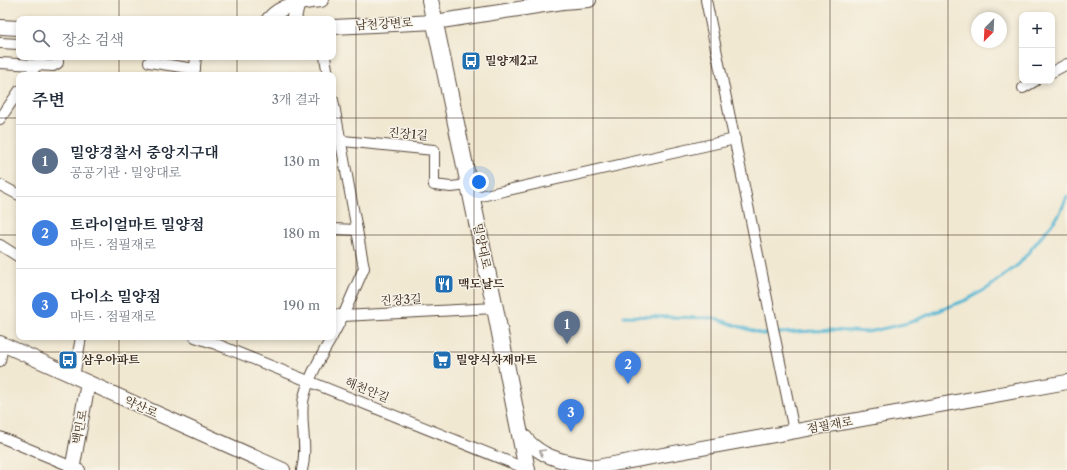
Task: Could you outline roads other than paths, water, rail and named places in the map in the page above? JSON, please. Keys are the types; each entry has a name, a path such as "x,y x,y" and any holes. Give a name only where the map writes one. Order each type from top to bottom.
{"main road":[{"name":"밀양대로","path":"430,2 471,192 527,469"}],"street":[{"path":"273,16 284,7 298,2 321,0"},
{"path":"435,22 564,1 589,0"},
{"path":"706,0 794,431"},
{"path":"294,16 298,2"},
{"name":"남천강변로","path":"336,27 435,22"},
{"path":"0,27 16,28"},
{"path":"0,43 16,44"},
{"path":"0,63 39,61 53,66 58,63 58,60"},
{"path":"149,62 194,72 196,60"},
{"path":"326,60 328,72"},
{"path":"32,72 39,61"},
{"path":"1055,70 1067,64"},
{"path":"1023,88 1030,84"},
{"path":"0,118 16,95"},
{"path":"336,131 337,141 358,230 364,268 338,315"},
{"path":"471,192 500,191 735,139"},
{"name":"진장1길","path":"337,141 434,150 434,185 471,192"},
{"path":"0,185 16,193"},
{"path":"336,229 358,230"},
{"path":"0,245 16,255"},
{"name":"진장3길","path":"338,315 495,308"},
{"path":"74,377 80,340"},
{"name":"해천안길","path":"204,340 527,469"},
{"path":"302,470 304,460 303,402 309,381 331,340"},
{"path":"0,361 2,344"},
{"name":"약산로","path":"2,344 88,384 283,470"},
{"name":"점필재로","path":"520,432 533,446 544,454 586,468 1067,382"},
{"name":"백민로","path":"75,469 88,384"},
{"path":"0,437 75,469"}],"waterway":[{"path":"624,316 714,318 762,334 831,330 868,332 908,323 966,300 988,288 1019,264 1059,215 1067,197"}],"place":[{"name":"밀양제2교","path":"471,61"},
{"name":"맥도날드","path":"444,284"},
{"name":"밀양경찰서 중앙지구대","path":"567,344"},
{"name":"삼우아파트","path":"68,360"},
{"name":"밀양식자재마트","path":"442,360"},
{"name":"트라이얼마트 밀양점","path":"628,384"},
{"name":"다이소 밀양점","path":"571,432"}]}
